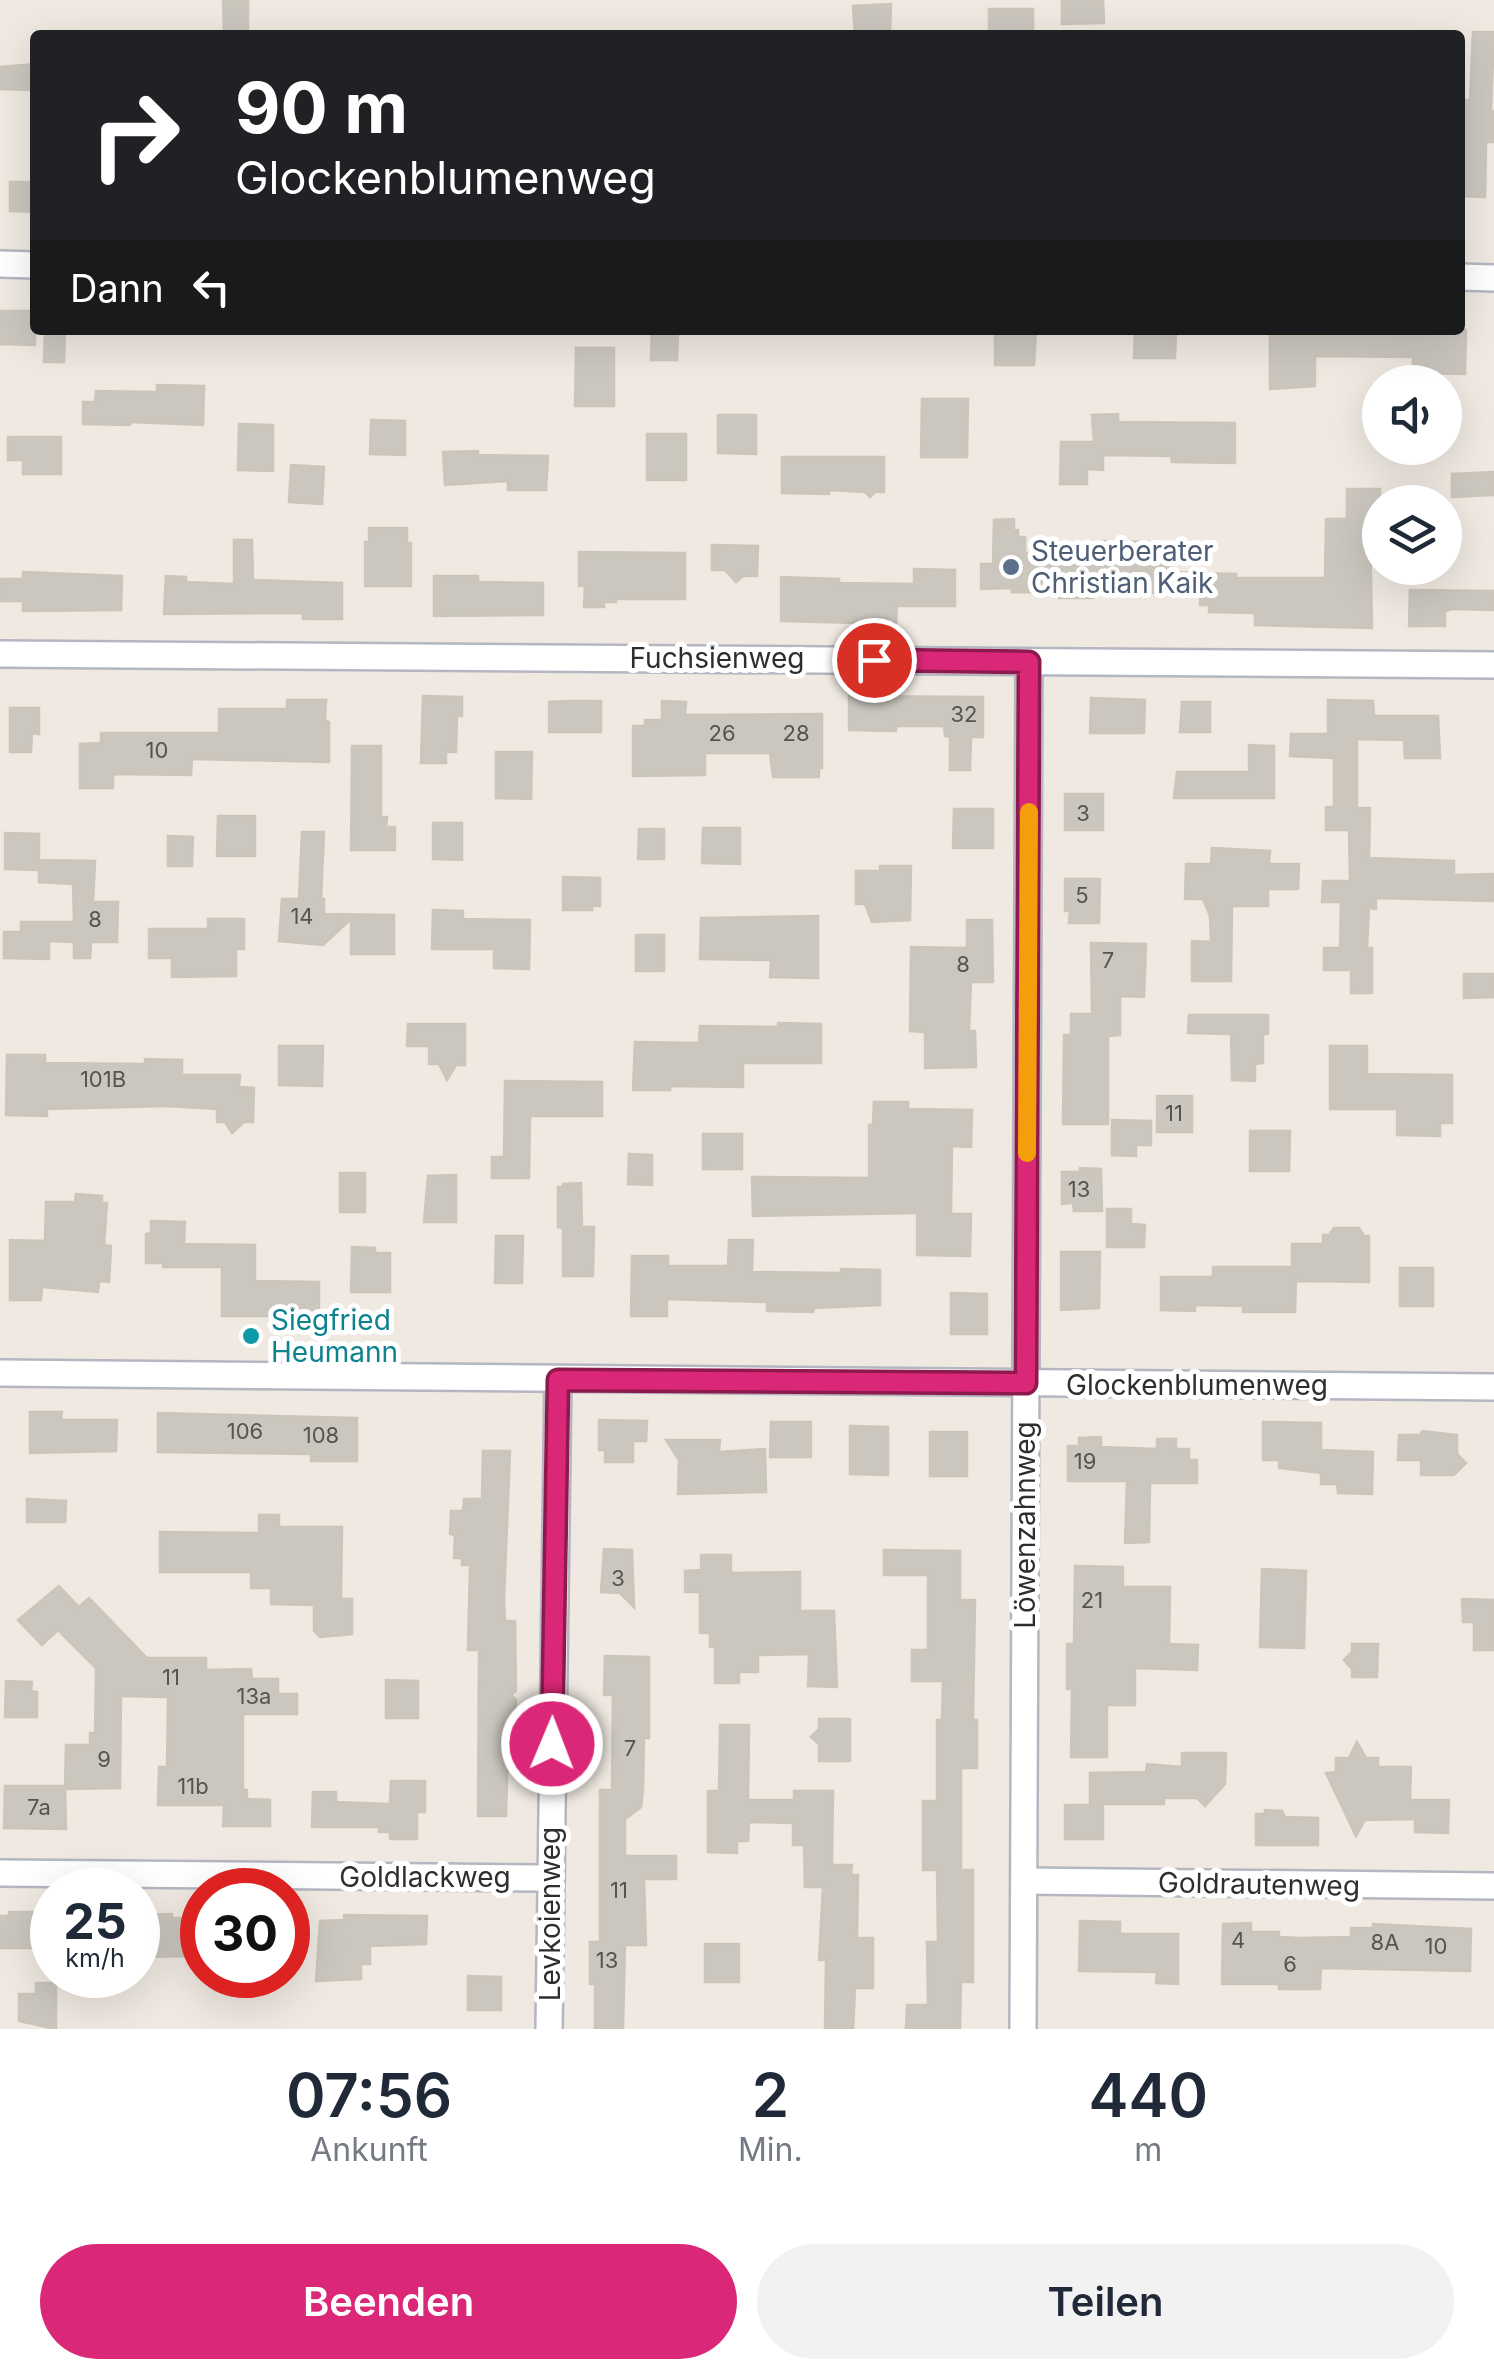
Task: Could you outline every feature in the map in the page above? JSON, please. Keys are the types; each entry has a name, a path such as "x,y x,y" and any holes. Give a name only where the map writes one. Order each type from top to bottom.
{"street":[{"path":"0,264 30,265"},
{"path":"1465,278 1494,278"},
{"name":"Fuchsienweg","path":"0,654 1494,665"},
{"name":"Löwenzahnweg","path":"1022,2029 1029,662"},
{"name":"Glockenblumenweg","path":"0,1373 1494,1387"},
{"name":"Levkoienweg","path":"549,2029 558,1380"},
{"name":"Goldlackweg","path":"0,1873 549,1878"},
{"name":"Goldrautenweg","path":"1024,1881 1494,1886"}],"building":[{"path":"223,0 248,0 248,30 224,30"},
{"path":"1062,0 1103,0 1104,23 1062,24"},
{"path":"891,4 890,30 855,30 853,6"},
{"path":"989,9 1033,9 1033,30 989,30"},
{"path":"1473,32 1494,32 1494,142 1486,142 1485,197 1465,196 1465,100 1470,100"},
{"path":"30,64 30,90 0,89 0,67"},
{"path":"10,182 30,182 30,212 10,211"},
{"path":"0,311 30,311 30,335 35,335 35,345 0,344"},
{"path":"1466,330 1465,374 1462,365 1413,365 1413,357 1315,356 1315,386 1270,389 1270,336 1465,335"},
{"path":"45,335 65,335 64,362 44,362"},
{"path":"652,335 678,335 677,360 651,360"},
{"path":"995,335 1036,335 1034,365 995,365"},
{"path":"1135,335 1176,335 1175,358 1134,358"},
{"path":"576,348 614,348 614,406 575,406"},
{"path":"157,385 204,386 203,425 83,424 83,402 95,402 96,391 157,392"},
{"path":"922,399 968,399 967,457 921,457"},
{"path":"1118,414 1118,422 1235,423 1235,463 1172,462 1171,456 1103,455 1103,470 1087,469 1087,484 1060,484 1061,442 1094,442 1092,415"},
{"path":"718,415 756,415 756,454 718,453"},
{"path":"371,420 405,421 405,455 370,454"},
{"path":"239,424 273,425 273,471 238,470"},
{"path":"647,434 686,434 686,480 647,480"},
{"path":"8,437 61,437 61,474 23,474 23,460 8,460"},
{"path":"478,451 478,455 548,456 546,490 508,490 508,481 445,485 443,452"},
{"path":"782,457 884,457 884,492 875,492 870,497 865,492 829,490 829,494 782,493"},
{"path":"291,465 324,467 322,504 289,502"},
{"path":"1494,472 1494,495 1462,497 1462,485 1452,485 1452,474"},
{"path":"1347,489 1362,489 1362,585 1371,585 1372,628 1255,625 1255,613 1209,612 1209,605 1200,605 1200,593 1134,593 1134,575 1093,576 1093,598 1059,598 1059,593 1012,592 1012,588 981,589 981,564 993,564 994,520 1014,519 1014,531 1018,530 1018,537 1025,537 1025,553 1100,554 1100,541 1161,542 1160,553 1170,553 1169,572 1236,574 1236,578 1325,578 1326,519 1347,519"},
{"path":"369,528 407,528 411,586 365,586 365,542 369,542"},
{"path":"234,540 252,540 253,580 342,583 342,619 303,619 303,613 164,614 166,576 186,577 186,582 234,584"},
{"path":"712,545 758,546 757,576 743,576 736,582 725,570 712,570"},
{"path":"579,552 685,553 685,599 616,599 604,602 604,607 584,607 585,586 579,586"},
{"path":"914,569 955,570 955,606 897,606 896,624 781,621 781,577 914,584"},
{"path":"23,572 122,576 121,610 23,611 23,601 0,601 0,579 23,579"},
{"path":"434,576 478,576 478,582 543,583 543,615 434,616"},
{"path":"1410,590 1494,591 1494,610 1452,609 1445,611 1445,626 1409,626"},
{"path":"423,696 462,697 456,752 446,752 446,763 421,763"},
{"path":"849,696 983,697 983,737 971,737 970,770 950,770 950,737 945,736 944,726 849,730"},
{"path":"1091,698 1145,700 1144,733 1090,733"},
{"path":"287,700 326,700 329,762 192,759 191,775 113,774 113,788 80,788 80,744 101,743 101,733 219,733 219,709 287,709"},
{"path":"1328,700 1373,701 1374,716 1438,716 1440,758 1405,758 1404,740 1357,739 1357,808 1370,808 1369,858 1454,861 1454,875 1494,874 1494,901 1376,898 1376,909 1369,908 1367,948 1372,948 1372,993 1351,993 1351,970 1324,970 1324,948 1340,948 1341,902 1322,902 1323,881 1350,881 1349,830 1326,830 1326,807 1334,807 1334,758 1290,756 1291,734 1328,734"},
{"path":"601,701 601,732 549,732 549,702"},
{"path":"662,701 686,702 685,715 822,714 819,777 773,777 770,753 705,753 705,775 633,776 633,726 645,726 645,720 662,720"},
{"path":"1182,702 1210,702 1210,732 1180,732"},
{"path":"10,708 39,708 39,734 32,733 31,752 10,752"},
{"path":"1249,745 1274,746 1274,798 1174,798 1177,772 1249,772"},
{"path":"352,746 381,746 381,817 387,817 386,827 395,827 395,850 351,850"},
{"path":"496,752 532,752 531,799 496,798"},
{"path":"1065,794 1103,794 1103,830 1065,830"},
{"path":"954,809 993,809 993,848 953,848"},
{"path":"218,816 255,816 255,856 217,856"},
{"path":"433,823 462,823 462,860 433,859"},
{"path":"703,828 740,828 740,864 702,863"},
{"path":"639,829 664,829 664,859 638,859"},
{"path":"302,832 324,832 324,914 394,915 394,954 351,954 351,919 323,945 279,941 282,899 299,899"},
{"path":"5,833 39,834 39,860 95,861 93,902 118,902 117,942 91,942 90,958 74,958 74,942 49,941 49,959 4,958 4,932 21,932 21,922 74,922 73,884 39,882 39,870 5,869"},
{"path":"168,836 193,837 192,866 168,866"},
{"path":"1212,848 1270,851 1269,864 1299,864 1298,889 1268,889 1268,906 1232,906 1231,981 1192,981 1192,941 1211,942 1210,916 1203,899 1185,899 1186,864 1211,864"},
{"path":"880,866 911,866 910,920 872,922 865,904 856,904 856,871 880,871"},
{"path":"563,877 600,878 600,906 592,906 592,910 563,910"},
{"path":"1065,879 1100,879 1099,923 1069,923"},
{"path":"433,910 463,911 463,919 530,920 529,969 494,968 494,949 432,949"},
{"path":"818,916 818,978 770,977 771,960 700,959 701,918"},
{"path":"208,919 244,919 244,949 236,949 236,976 172,977 172,958 149,958 149,929 208,929"},
{"path":"967,920 992,920 993,982 971,982 969,1031 975,1031 976,1067 925,1068 925,1032 910,1031 911,947 967,948"},
{"path":"636,935 664,935 664,971 636,971"},
{"path":"1091,943 1146,944 1144,997 1120,996 1120,1035 1108,1036 1108,1124 1063,1124 1064,1035 1071,1035 1071,1014 1092,1014"},
{"path":"1464,974 1494,974 1494,997 1464,998"},
{"path":"1189,1015 1268,1015 1268,1034 1263,1034 1263,1063 1255,1064 1255,1081 1232,1080 1231,1034 1188,1033"},
{"path":"778,1023 821,1024 821,1063 743,1063 743,1087 633,1090 635,1042 699,1043 700,1026 778,1027"},
{"path":"408,1024 465,1024 465,1065 456,1065 447,1080 439,1064 429,1064 429,1046 407,1046"},
{"path":"279,1046 323,1046 322,1086 279,1085"},
{"path":"1330,1046 1367,1046 1367,1074 1452,1075 1452,1123 1440,1123 1440,1136 1397,1135 1397,1109 1330,1109"},
{"path":"7,1055 45,1055 45,1063 145,1064 145,1059 182,1060 182,1075 240,1075 239,1087 254,1088 253,1122 244,1122 232,1133 225,1122 217,1122 217,1109 167,1106 47,1109 47,1116 6,1115"},
{"path":"505,1081 602,1082 602,1116 530,1116 529,1178 492,1178 492,1157 504,1157"},
{"path":"1157,1096 1192,1096 1192,1132 1157,1132"},
{"path":"874,1102 908,1102 908,1109 972,1110 971,1147 952,1146 951,1214 971,1214 970,1256 917,1255 917,1213 753,1216 752,1177 869,1178 869,1125 873,1125"},
{"path":"1112,1120 1151,1121 1151,1145 1136,1145 1136,1156 1112,1155"},
{"path":"1250,1131 1290,1131 1289,1171 1250,1171"},
{"path":"703,1134 742,1134 742,1169 703,1169"},
{"path":"629,1154 652,1155 652,1185 628,1184"},
{"path":"1080,1168 1101,1169 1102,1211 1074,1211 1073,1203 1062,1204 1062,1172 1080,1172"},
{"path":"340,1173 365,1173 365,1212 340,1212"},
{"path":"456,1175 456,1222 424,1222 428,1176"},
{"path":"581,1183 582,1227 594,1227 593,1276 563,1276 558,1187"},
{"path":"76,1194 102,1196 102,1203 107,1203 104,1245 111,1246 109,1282 99,1281 98,1292 42,1287 41,1300 10,1300 10,1240 45,1241 46,1202 75,1202"},
{"path":"1107,1209 1131,1209 1131,1224 1145,1225 1144,1247 1107,1247"},
{"path":"151,1221 185,1222 184,1244 255,1245 255,1281 319,1282 319,1324 278,1323 278,1316 222,1316 222,1267 163,1267 163,1263 146,1263 146,1234 151,1233"},
{"path":"1334,1228 1359,1228 1364,1236 1369,1236 1369,1282 1296,1281 1295,1312 1243,1312 1243,1306 1195,1305 1195,1311 1161,1310 1161,1277 1213,1277 1213,1267 1292,1267 1292,1244 1323,1244 1323,1235 1329,1235"},
{"path":"496,1236 523,1236 522,1283 495,1283"},
{"path":"729,1240 753,1240 752,1272 880,1270 880,1305 814,1308 813,1312 767,1311 767,1302 667,1299 667,1316 631,1316 632,1256 668,1256 668,1266 728,1266"},
{"path":"352,1247 390,1253 390,1292 351,1292"},
{"path":"1061,1252 1100,1252 1099,1308 1061,1310"},
{"path":"1400,1268 1433,1268 1433,1306 1400,1306"},
{"path":"951,1293 987,1294 987,1334 951,1334"},
{"path":"30,1412 62,1412 61,1420 117,1420 116,1451 30,1453"},
{"path":"158,1413 357,1418 357,1461 311,1461 311,1454 158,1452"},
{"path":"599,1420 647,1421 646,1441 633,1441 633,1462 605,1462 605,1450 599,1450"},
{"path":"771,1422 811,1422 811,1457 770,1457"},
{"path":"1263,1422 1321,1423 1321,1450 1373,1452 1372,1494 1338,1493 1337,1484 1321,1484 1321,1473 1279,1468 1279,1460 1263,1460"},
{"path":"850,1426 888,1427 888,1475 850,1474"},
{"path":"1422,1431 1457,1435 1457,1454 1466,1463 1454,1475 1421,1475 1421,1460 1398,1460 1399,1435 1421,1435"},
{"path":"930,1432 967,1432 967,1476 930,1476"},
{"path":"1101,1437 1101,1447 1157,1449 1157,1439 1176,1439 1176,1449 1189,1449 1189,1460 1197,1460 1197,1483 1150,1483 1149,1542 1125,1543 1127,1481 1068,1481 1068,1446 1079,1446 1079,1438"},
{"path":"666,1440 720,1440 719,1452 765,1449 766,1492 678,1494 679,1460"},
{"path":"483,1451 510,1451 504,1600 505,1621 515,1621 516,1691 511,1695 516,1700 515,1743 508,1743 506,1816 478,1816 479,1650 468,1650 470,1565 462,1565 462,1558 454,1558 455,1535 450,1534 451,1511 463,1511 464,1499 482,1499"},
{"path":"27,1499 66,1501 65,1522 27,1522"},
{"path":"259,1515 279,1515 279,1527 342,1527 341,1599 352,1599 352,1634 320,1637 314,1631 314,1605 271,1604 271,1588 251,1588 251,1572 160,1572 160,1532 259,1533"},
{"path":"604,1549 632,1550 634,1607 620,1593 601,1592"},
{"path":"884,1550 960,1551 960,1600 975,1600 973,1720 977,1720 977,1768 961,1768 961,1870 973,1870 973,1982 961,1982 960,2029 906,2029 907,2005 928,2005 927,1942 938,1942 937,1870 923,1870 923,1801 937,1801 937,1720 942,1720 943,1681 912,1681 912,1650 928,1650 928,1575 884,1575"},
{"path":"701,1555 731,1555 731,1573 800,1572 800,1611 834,1611 837,1687 808,1686 809,1654 758,1655 758,1672 739,1672 739,1683 715,1683 715,1647 710,1647 710,1633 700,1633 700,1592 685,1592 685,1571 701,1570"},
{"path":"1075,1566 1123,1567 1123,1587 1170,1587 1169,1644 1198,1645 1197,1670 1135,1668 1135,1705 1107,1705 1107,1757 1071,1757 1072,1689 1067,1689 1067,1644 1074,1644"},
{"path":"1262,1569 1306,1571 1304,1648 1260,1647"},
{"path":"59,1586 79,1607 89,1598 147,1658 206,1658 206,1670 251,1669 252,1679 278,1679 278,1694 297,1694 297,1714 243,1714 243,1790 247,1790 247,1799 270,1800 270,1826 223,1826 224,1805 158,1805 159,1767 167,1767 168,1697 121,1696 120,1788 65,1789 66,1745 90,1745 90,1733 95,1733 96,1668 58,1630 42,1645 18,1620"},
{"path":"1462,1599 1494,1600 1494,1650 1474,1650 1474,1622 1463,1622"},
{"path":"1352,1644 1378,1644 1377,1677 1352,1677 1352,1669 1344,1660 1352,1652"},
{"path":"605,1656 649,1657 649,1738 644,1738 641,1807 625,1819 625,1856 676,1856 676,1879 644,1879 646,1945 625,1945 623,2029 595,2029 595,1984 590,1984 590,1942 600,1942 600,1790 612,1790 613,1695 604,1695"},
{"path":"386,1680 418,1681 418,1718 386,1718"},
{"path":"6,1681 32,1682 31,1691 37,1692 37,1717 5,1717"},
{"path":"819,1719 850,1719 850,1761 819,1761 819,1744 811,1737 819,1729"},
{"path":"720,1725 749,1725 748,1800 794,1800 794,1791 833,1791 832,1865 852,1865 851,1875 858,1875 857,1938 873,1938 873,1988 855,1988 853,2029 825,2029 826,1960 819,1960 823,1887 805,1887 804,1845 793,1845 793,1823 749,1822 748,1841 737,1841 737,1853 708,1852 708,1791 719,1791"},
{"path":"1357,1742 1366,1758 1378,1758 1378,1767 1411,1767 1410,1800 1449,1800 1448,1833 1415,1832 1415,1819 1365,1820 1356,1836 1326,1773 1336,1772 1336,1758 1349,1758"},
{"path":"1182,1753 1226,1753 1225,1784 1205,1806 1197,1798 1164,1798 1164,1804 1090,1804 1090,1773 1146,1772 1147,1764 1182,1767"},
{"path":"391,1781 425,1781 425,1812 417,1812 417,1839 390,1839 390,1832 379,1832 379,1827 312,1827 313,1792 336,1792 336,1802 390,1804"},
{"path":"5,1786 65,1786 66,1829 4,1828"},
{"path":"1065,1805 1103,1805 1103,1839 1065,1839"},
{"path":"1265,1810 1282,1811 1285,1817 1318,1818 1318,1845 1256,1845 1256,1814 1265,1814"},
{"path":"9,1912 30,1912 30,1948 0,1948 0,1916 9,1916"},
{"path":"160,1914 180,1918 180,1956 160,1957"},
{"path":"344,1915 427,1916 426,1944 370,1946 370,1964 361,1964 361,1979 316,1981 320,1921 344,1920"},
{"path":"1080,1921 1120,1922 1120,1934 1178,1934 1178,1984 1156,1983 1157,1972 1079,1971"},
{"path":"1251,1923 1251,1932 1279,1932 1279,1937 1299,1938 1351,1937 1351,1928 1373,1928 1373,1924 1471,1929 1470,1971 1321,1968 1320,1989 1222,1984 1223,1924"},
{"path":"705,1944 739,1944 739,1982 705,1982"},
{"path":"468,1976 501,1977 501,2010 468,2010"},
{"path":"19,1994 56,1998 56,2029 19,2021"}],"slow traffic":[{"path":"1027,1153 1029,812"}],"place":[{"name":"Steuerberater Christian Kaik","path":"1011,567"},
{"name":"Siegfried Heumann","path":"251,1336"}],"route":[{"path":"552,1744 558,1380 1026,1383 1029,662 874,660"}]}
